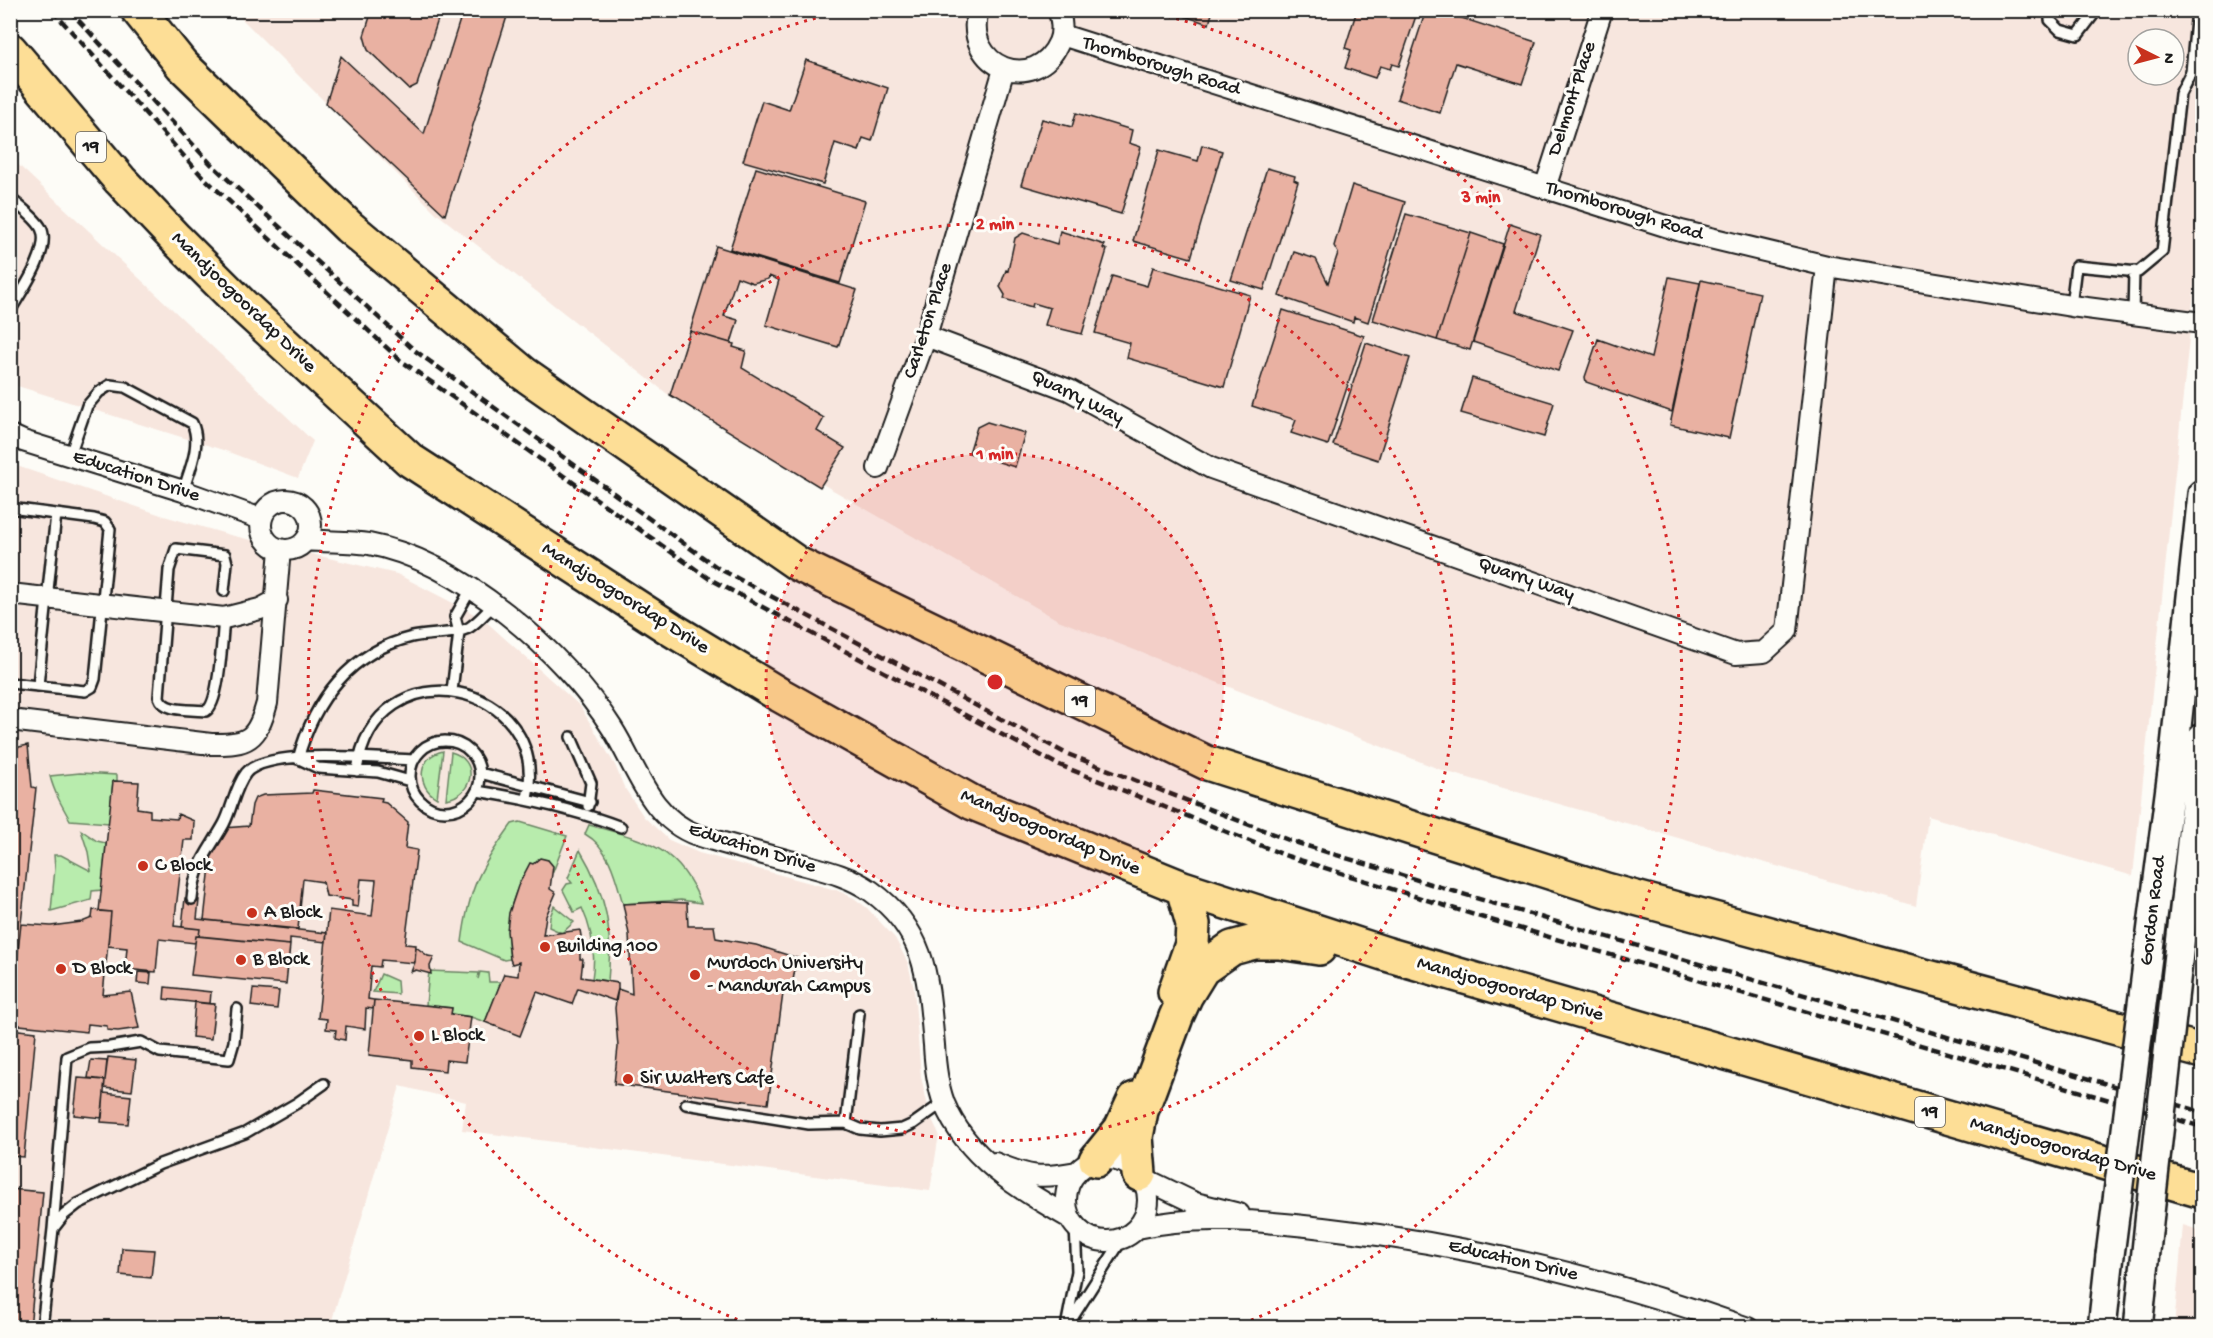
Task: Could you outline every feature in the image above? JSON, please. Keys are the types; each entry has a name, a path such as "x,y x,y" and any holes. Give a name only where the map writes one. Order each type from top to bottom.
{"highway":[{"name":"19","path":"138,10 182,64 368,243 523,373 798,564 1207,762 1606,890 2202,1051"},
{"name":"Mandjoogoordap Drive","path":"10,50 120,180 176,239 243,306 410,460 680,635 780,695 974,803 1183,888 1386,954 2202,1191"},
{"path":"1086,1166 1121,1129 1129,1113 1192,944 1193,924 1183,888"},
{"path":"1140,1176 1136,1143 1141,1111 1176,1017 1202,969 1232,948 1254,942 1279,942 1295,946 1386,954"}],"main road":[{"name":"Gordon Road","path":"2102,1328 2173,764 2202,494"},
{"name":"Gordon Road","path":"2138,1328 2202,738"}],"street":[{"path":"976,11 974,29 978,46 989,60 1004,69 1023,71 1041,65 1054,52 1062,35 1058,10"},
{"name":"Delmont Place","path":"1545,188 1602,10"},
{"name":"Thornborough Road","path":"1062,35 1682,231 1827,266 2071,306 2202,323"},
{"name":"Carleton Place","path":"878,468 926,336 1004,69"},
{"name":"Quarry Way","path":"926,336 1069,390 1211,468 1736,654 1764,652 1787,631 1827,266"},
{"name":"Education Drive","path":"10,435 261,519"},
{"path":"285,500 300,504 310,517 311,525 306,540 294,549 280,549 273,546 263,534 261,519 265,511 277,501 285,500"},
{"name":"Education Drive","path":"306,540 369,544 390,550 437,569 471,589 553,653 571,672 612,728 650,799 668,819 697,836 844,876 869,890 896,914 915,940 926,972 931,999 936,1067 944,1102 959,1130 984,1159 1017,1188 1072,1222"},
{"path":"10,720 211,744 245,742 256,732 267,704 280,549"},
{"path":"10,594 224,618 260,609 277,600"},
{"path":"1108,1158 1130,1166 1140,1176 1147,1190 1148,1204 1145,1217 1130,1233 1110,1241 1097,1240 1085,1235 1072,1222 1066,1206 1066,1194 1070,1182 1086,1166 1108,1158"},
{"name":"Education Drive","path":"984,1159 1032,1176 1054,1176 1086,1166"},
{"name":"Education Drive","path":"1140,1176 1195,1203 1273,1222"},
{"name":"Education Drive","path":"1130,1233 1179,1221 1273,1222 1409,1239 1506,1257 1691,1308 1748,1328"}],"lane":[{"path":"2051,10 2050,20 2060,30 2078,35 2097,10"},
{"path":"2071,306 2076,266 2138,272 2162,252 2180,94 2191,72 2197,10"},
{"path":"10,198 40,225 43,244 41,256 10,311"},
{"path":"2133,315 2134,271"},
{"path":"70,455 87,406 99,392 110,386 125,387 192,423 197,433 196,446 183,491"},
{"path":"10,508 105,522 110,529 95,679 92,687 85,692 10,682"},
{"path":"38,686 56,514"},
{"path":"224,591 227,563 225,555 176,549 169,570 159,697 161,702 168,707 206,711 210,708 214,701 217,684 224,618"},
{"path":"452,691 459,632 455,617 471,589"},
{"path":"298,759 305,735 320,705 345,673 365,658 387,646 410,638 434,633 459,632 470,627 494,605"},
{"path":"357,771 359,758 369,732 387,711 418,694 438,690 452,691 469,694 485,702 511,724 526,756 529,787 526,799"},
{"path":"571,737 591,783 590,802 585,813"},
{"path":"434,741 452,741 468,749 475,757 480,773 477,791 464,806 451,811 432,810 418,801 413,792 410,782 413,760 434,741"},
{"path":"192,899 198,866 230,812 245,774 252,768 272,760 317,756 413,760"},
{"path":"298,759 318,768 391,774 410,782"},
{"path":"480,773 590,802"},
{"path":"477,791 526,799 585,813 621,827"},
{"path":"42,1328 53,1229 67,1057 89,1048 141,1042 160,1052 229,1059 234,1042 237,1009"},
{"path":"846,1123 859,1014"},
{"path":"53,1229 64,1215 78,1204 160,1164 245,1133 324,1084"},
{"path":"686,1104 809,1124 846,1123 860,1129 880,1131 902,1129 918,1121 944,1102"},
{"path":"1066,1328 1077,1271 1072,1222"},
{"path":"1066,1328 1130,1233"}],"shaded area":[{"path":"234,11 2202,11 2202,214 2133,876 1928,816 1916,906 1444,771 1058,620 670,396 436,213"},
{"path":"10,157 313,441 298,478 223,450 11,384"},
{"path":"11,464 164,516 230,535 397,574 482,618 580,706 615,765 624,787 644,817 669,840 699,853 836,890 854,898 867,908 895,938 908,963 914,989 921,1077 930,1115 939,1134 930,1191 462,1130 466,1102 400,1086 330,1327 11,1328"},
{"path":"2183,1225 2202,1231 2202,1327 2174,1327"}],"green space":[{"path":"443,751 437,798 425,786 422,772 428,759"},
{"path":"451,752 466,762 470,769 470,777 463,791 446,799"},
{"path":"80,773 117,775 117,781 113,781 109,823 70,820 50,776"},
{"path":"520,822 567,836 553,872 548,860 538,859 521,881 509,918 510,959 504,960 462,942 472,892 484,866 512,824"},
{"path":"589,825 643,841 670,857 682,868 701,903 681,900 623,904 611,865 600,847 585,834"},
{"path":"81,830 97,841 106,843 102,890 92,891 91,900 51,911 54,855 61,855 91,871"},
{"path":"580,850 596,882 606,913 610,945 608,981 592,979 593,952 588,925 582,908 574,912 563,890 567,884 572,883 568,878"},
{"path":"554,906 574,922 562,933 549,927"},
{"path":"429,971 479,973 478,979 480,972 488,973 489,982 501,982 485,1022 451,1014 452,1008 426,1005"},
{"path":"381,974 397,981 398,994 373,992"}],"building":[{"path":"372,10 441,10 417,85 409,89 368,50 364,36"},
{"path":"463,10 509,10 445,215 326,103 341,56 424,134"},
{"path":"1165,10 1213,10 1209,24"},
{"path":"1357,10 1418,10 1399,66 1392,64 1390,69 1380,66 1375,78 1345,68 1351,50 1345,48"},
{"path":"1426,10 1437,10 1536,42 1522,84 1456,63 1440,113 1397,99"},
{"path":"806,60 888,88 872,141 863,138 859,151 835,143 823,184 743,161 762,101 789,110"},
{"path":"1076,113 1132,130 1129,143 1141,147 1121,214 1021,185 1042,119 1072,127"},
{"path":"1202,145 1222,151 1191,258 1133,241 1159,150 1198,161"},
{"path":"756,168 865,201 840,283 730,249"},
{"path":"1267,168 1295,176 1294,180 1298,182 1264,290 1231,280"},
{"path":"1352,185 1405,202 1368,322 1354,317 1353,322 1279,296 1294,252 1316,259 1328,283 1338,253 1334,246"},
{"path":"1406,214 1471,233 1437,340 1373,320"},
{"path":"1510,224 1540,234 1516,311 1573,330 1558,371 1473,342"},
{"path":"1060,231 1105,245 1103,248 1107,250 1082,334 1045,325 1050,308 1033,303 1032,307 1004,299 1005,295 1000,287 1006,270 1008,271 1015,238 1023,233 1057,244"},
{"path":"1471,233 1503,244 1470,350 1437,340"},
{"path":"716,246 857,290 838,347 766,325 779,280 769,276 768,279 753,283 737,277 724,316 738,320 731,343 690,331"},
{"path":"1153,267 1250,295 1224,387 1127,358 1130,343 1095,333 1112,276 1147,286"},
{"path":"1669,277 1700,283 1672,412 1586,382 1585,377 1598,339 1651,358"},
{"path":"1701,280 1760,293 1729,438 1670,425"},
{"path":"1283,310 1364,336 1328,445 1291,433 1296,420 1252,406"},
{"path":"690,331 734,344 733,347 746,351 742,368 824,418 817,431 845,448 820,487 670,395"},
{"path":"1366,343 1410,358 1378,460 1333,445"},
{"path":"1472,378 1554,403 1544,437 1461,413"},
{"path":"987,422 1025,433 1015,467 969,453 977,427"},
{"path":"28,745 32,787 36,788 10,1023 10,749"},
{"name":"C Block","path":"113,781 139,782 137,808 150,810 150,817 177,819 178,814 194,821 193,840 184,840 174,926 200,929 199,936 196,936 195,943 159,939 156,972 125,969 127,948 108,946 111,912 99,911"},
{"name":"A Block","path":"313,790 382,798 381,802 386,803 408,822 405,848 417,850 405,944 416,945 414,963 381,960 380,967 371,966 368,999 374,1000 373,1009 366,1008 365,1029 346,1026 345,1040 335,1038 336,1030 326,1029 327,1019 318,1018 329,910 372,916 376,880 361,879 358,907 352,906 352,900 326,896 323,882 303,879 298,929 204,920 213,839 223,828 249,826 255,798 263,795 312,793"},
{"name":"Building 100","path":"540,858 548,860 553,866 550,889 556,893 546,916 543,935 580,930 583,947 580,948 580,959 583,959 581,977 618,983 618,989 615,1001 578,988 572,1004 537,992 520,1036 485,1022 504,974 518,976 519,962 512,964 510,959 507,931 509,913 518,886 530,863 533,864"},
{"path":"185,898 199,900 197,919 327,933 326,942 290,938 290,945 199,936 200,929 182,927"},
{"path":"687,903 688,926 714,926 716,938 756,945 797,958 792,986 784,986 768,1104 614,1084 618,1047 615,1008 618,989 632,994 629,934 623,904"},
{"name":"D Block","path":"93,910 111,912 103,995 131,992 139,1028 118,1031 107,1030 107,1026 88,1024 87,1032 10,1024 21,924 51,926 82,922 92,918"},
{"name":"B Block","path":"196,936 290,945 286,984 191,975"},
{"path":"416,947 428,956 434,957 430,966 431,974 416,970 411,972 415,962"},
{"path":"138,972 151,973 150,984 137,983"},
{"path":"165,987 211,992 210,1004 164,999"},
{"path":"253,989 279,991 277,1009 251,1006"},
{"name":"L Block","path":"374,1000 452,1008 451,1014 471,1017 465,1062 446,1060 445,1071 412,1067 412,1060 369,1055"},
{"path":"195,1002 215,1004 211,1039 192,1037"},
{"path":"10,1029 36,1032 24,1157 10,1156"},
{"path":"108,1057 136,1060 132,1091 104,1088"},
{"path":"91,1060 107,1061 105,1080 88,1078"},
{"path":"78,1078 105,1080 102,1118 74,1115"},
{"path":"104,1093 131,1096 128,1124 101,1122"},
{"path":"10,1189 43,1192 30,1328 10,1328"},
{"path":"122,1248 154,1250 151,1278 120,1275"}],"railway":[{"path":"52,10 201,175 400,360 708,578 1057,764 1287,856 1484,918 2202,1127"},
{"path":"69,10 211,164 414,350 718,568 1065,753 1291,841 1489,902 2202,1112"}],"place":[{"name":"C Block","path":"143,866"},
{"name":"A Block","path":"252,913"},
{"name":"Building 100","path":"545,947"},
{"name":"B Block","path":"241,960"},
{"name":"D Block","path":"61,969"},
{"name":"Murdoch University - Mandurah Campus","path":"695,975"},
{"name":"L Block","path":"419,1036"},
{"name":"Sir Walters Cafe","path":"628,1079"}]}
